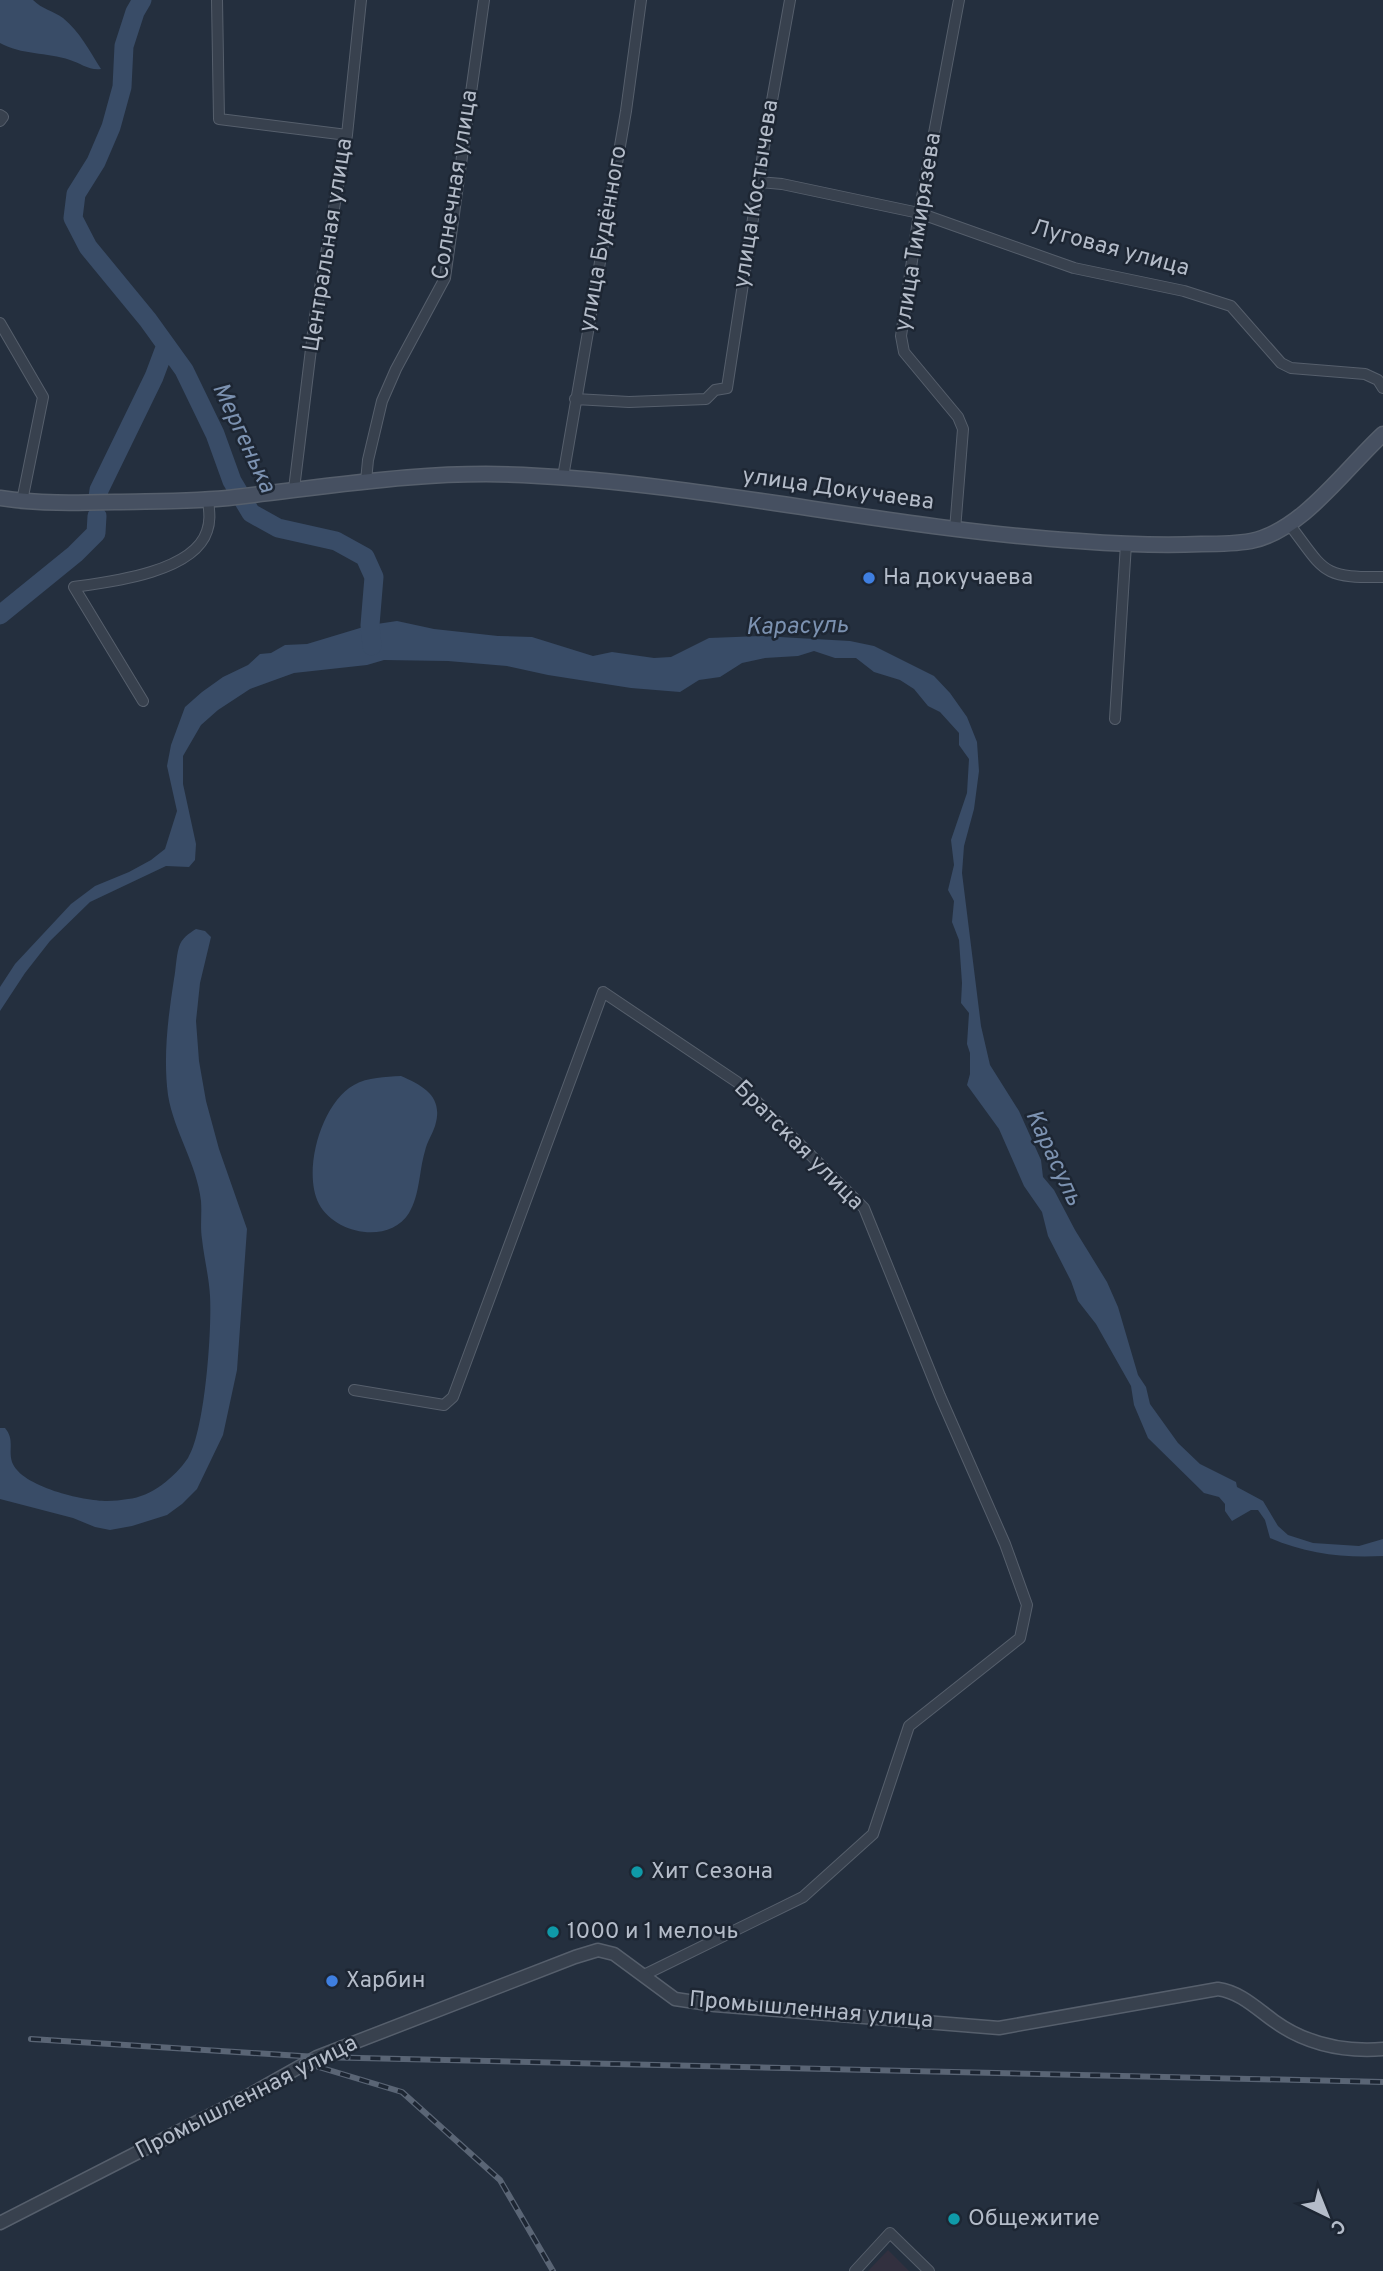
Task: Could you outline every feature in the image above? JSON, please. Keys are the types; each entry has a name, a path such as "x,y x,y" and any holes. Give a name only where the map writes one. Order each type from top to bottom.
{"main road":[{"path":"1289,524 1383,435"},
{"name":"улица Докучаева","path":"0,498 71,504 208,499 401,477 481,474 563,477 669,488 955,530 1126,544 1240,543 1272,534 1289,524"}],"street":[{"path":"217,0 219,118 347,135"},
{"name":"Центральная улица","path":"294,489 316,316 347,135 361,0"},
{"name":"Солнечная улица","path":"366,481 368,460 382,401 396,369 445,278 484,0"},
{"name":"улица Будённого","path":"563,477 623,125 641,0"},
{"name":"улица Костычева","path":"575,399 629,402 697,400 706,399 715,390 727,388 758,182 790,0"},
{"name":"улица Тимирязева","path":"955,530 963,429 958,417 904,352 901,336 919,214 959,0"},
{"path":"0,115 3,117 0,121"},
{"name":"Луговая улица","path":"758,182 782,184 919,214 1074,268 1184,291 1231,306 1281,363 1291,368 1365,374 1378,380 1383,388"},
{"path":"0,323 43,397 22,501"},
{"path":"143,701 74,587 117,581 181,561 195,550 207,533 210,516 208,499"},
{"path":"1289,524 1317,562 1332,573 1356,578 1383,577"},
{"path":"1115,719 1126,544"},
{"name":"Братская улица","path":"354,1390 444,1405 453,1397 603,992 737,1082 864,1208 940,1396 1005,1544 1027,1605 1020,1638 909,1726 873,1833 803,1897 643,1975"},
{"name":"Промышленная улица","path":"0,2223 244,2098 317,2057 598,1950 614,1954 675,1998 715,2005 999,2028 1218,1989 1232,1991 1277,2023 1310,2040 1340,2049 1383,2049"},
{"path":"855,2271 890,2233 929,2271"}],"shaded area":[{"path":"888,2250 909,2271 868,2271"}],"water":[{"path":"0,0 33,0 63,18 79,35 101,69 89,68 61,57 17,50 0,43"},
{"path":"397,621 434,629 532,637 593,656 612,652 654,658 671,657 709,638 761,636 850,641 874,646 934,676 967,717 977,742 979,771 974,809 964,846 962,873 981,1026 990,1065 1019,1111 1041,1160 1043,1177 1054,1190 1107,1282 1150,1404 1178,1443 1200,1464 1236,1482 1237,1487 1263,1501 1278,1526 1288,1535 1313,1543 1359,1546 1383,1539 1383,1556 1325,1554 1270,1538 1265,1520 1258,1510 1251,1510 1232,1521 1219,1497 1204,1493 1148,1438 1134,1405 1131,1386 1096,1324 1078,1301 1048,1236 1042,1212 1024,1186 999,1129 967,1085 970,1074 967,1044 969,1013 961,1003 959,940 952,922 954,901 948,890 954,865 951,840 967,793 969,759 959,745 959,733 940,712 928,706 914,689 900,680 874,672 856,658 835,658 814,651 798,656 765,658 742,663 720,677 699,680 680,692 631,688 507,666 448,661 384,660 367,665 294,673 250,689 201,725 183,756 183,784 196,844 195,860 189,867 166,866 90,902 50,941 0,1011 0,987 15,964 71,904 95,886 129,872 165,849 177,811 167,766 171,745 185,707 223,677 248,665 260,654 271,653 285,645 307,644 370,625"},
{"path":"196,929 205,931 211,937 200,983 196,1021 199,1061 219,1149 247,1229 237,1370 223,1435 197,1489 167,1515 110,1530 0,1499 0,1428 5,1428 10,1437 12,1462 27,1479 54,1491 97,1500 128,1499 154,1490 183,1465 194,1445 206,1380 210,1296 201,1234 199,1187 171,1109 166,1052 178,951 184,939"},
{"path":"401,1076 430,1094 437,1107 435,1126 426,1148 415,1199 409,1213 400,1223 389,1229 362,1232 337,1223 319,1204 314,1190 313,1174 318,1139 332,1107 342,1094 359,1082"}],"waterway":[{"name":"Мергенька","path":"142,0 135,12 124,46 122,87 111,127 96,162 76,194 73,218 88,247 148,320 184,370 215,434 232,481 251,513 278,528 336,541 365,557 374,577 370,625 372,646"},
{"name":"Мергенька","path":"98,497 154,377 166,345"},
{"name":"Мергенька","path":"0,615 75,554 96,533 97,516"}],"railway":[{"path":"31,2039 317,2057 1383,2082"},
{"path":"302,2062 402,2092 500,2180 553,2271"}],"place":[{"name":"На докучаева","path":"869,578"},
{"name":"Хит Сезона","path":"637,1872"},
{"name":"1000 и 1 мелочь","path":"553,1932"},
{"name":"Харбин","path":"332,1981"},
{"name":"Общежитие","path":"954,2219"}],"water label":[{"name":"Карасуль","path":"797,627"},
{"name":"Карасуль","path":"1053,1158"}]}
